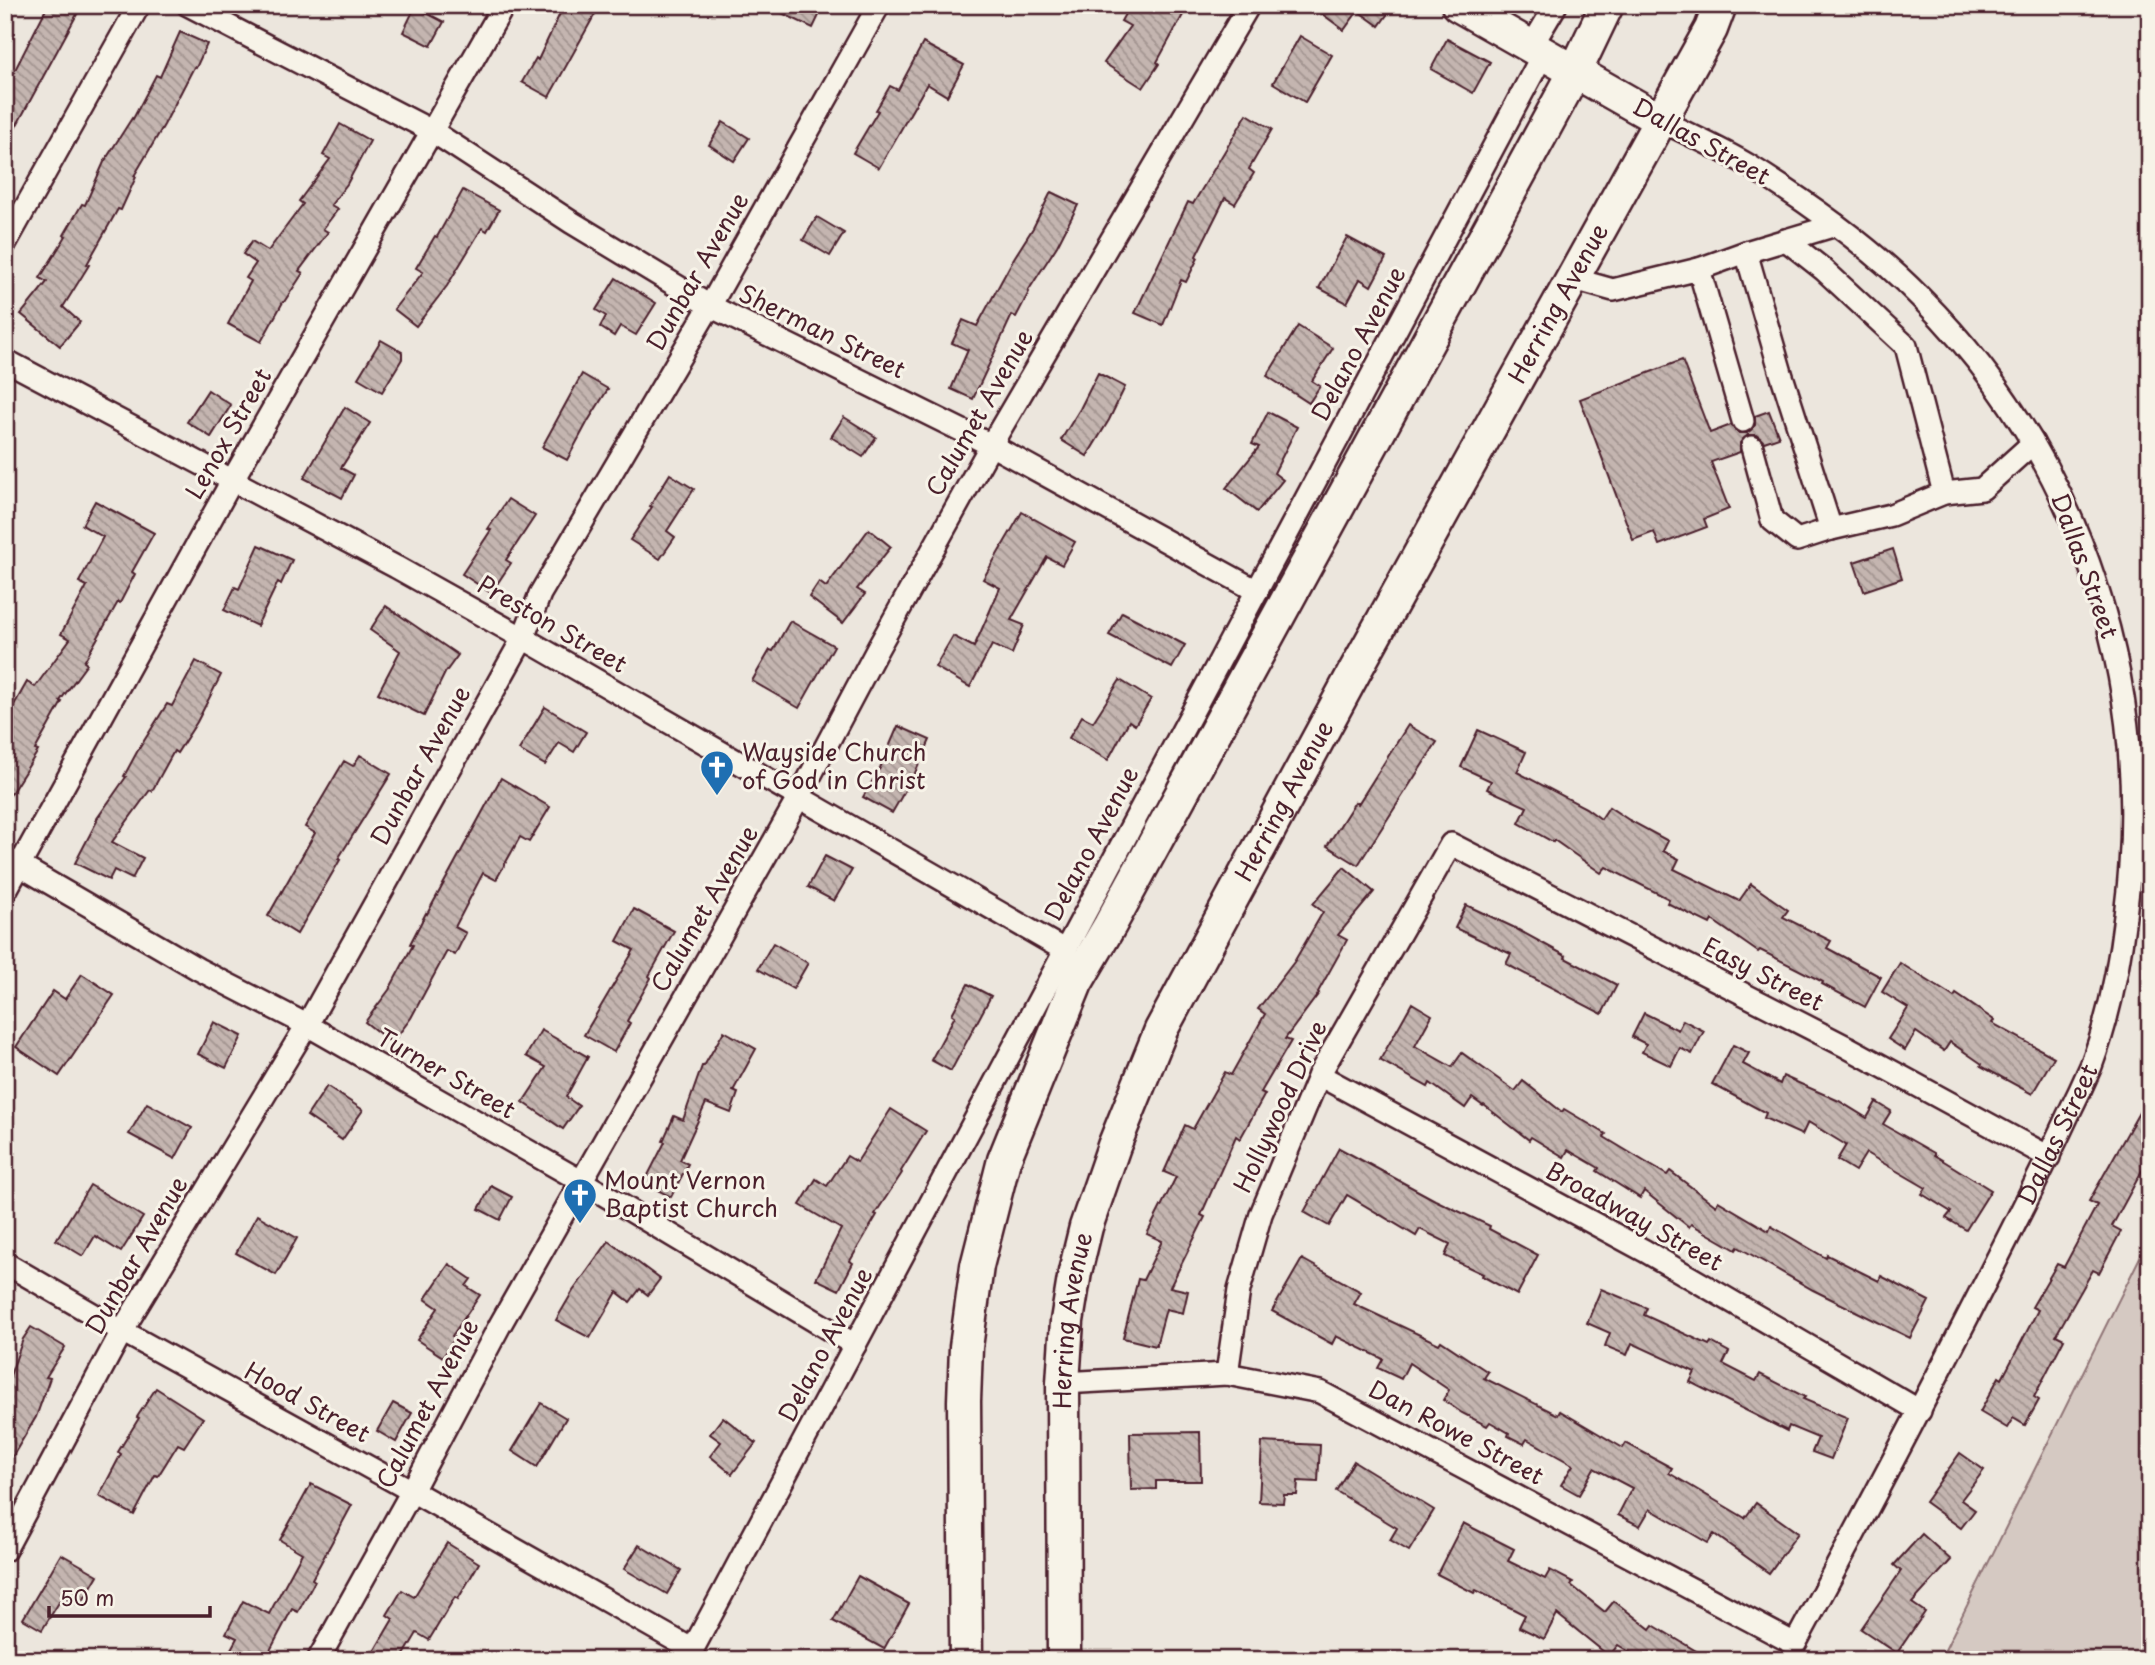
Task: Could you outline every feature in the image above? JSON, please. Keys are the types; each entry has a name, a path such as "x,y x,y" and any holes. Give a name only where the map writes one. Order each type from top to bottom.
{"main road":[{"name":"Dallas Street","path":"1458,5 1660,120"},
{"path":"966,1660 966,1347 977,1266 1004,1160 1076,983 1575,72 1607,5"},
{"name":"Herring Avenue","path":"1064,1660 1063,1383 1067,1321 1086,1227 1114,1146 1161,1030 1350,681 1711,29 1720,5"}],"street":[{"path":"5,244 138,5"},
{"name":"Sherman Street","path":"188,5 432,131 571,222 710,306 990,445 1257,591"},
{"name":"Lenox Street","path":"5,892 13,861 504,5"},
{"name":"Dunbar Avenue","path":"5,1550 122,1331 306,1025 523,638 540,594 710,306 878,5"},
{"name":"Calumet Avenue","path":"318,1660 500,1325 799,797 990,445 1249,5"},
{"name":"Delano Avenue","path":"690,1655 1257,591 1537,50 1556,5"},
{"name":"Dallas Street","path":"1660,120 1746,164 1836,225 1873,254 1922,298 1975,357 2014,410 2034,443 2075,526 2098,588 2115,651 2126,716 2132,781 2133,834 2121,951 2091,1066 2049,1157 1920,1411 1795,1644"},
{"path":"1574,274 1588,283 1613,290 1699,269 1836,225"},
{"path":"1786,240 1824,270 1906,346 1944,493"},
{"path":"1746,252 1831,529"},
{"path":"1699,269 1743,421"},
{"name":"Preston Street","path":"5,360 233,479 523,638 1066,951"},
{"path":"1752,447 1772,520 1797,540 1891,515 1944,493 1982,489 2034,443"},
{"name":"Easy Street","path":"1451,844 1847,1047 2049,1157"},
{"name":"Hollywood Drive","path":"1227,1374 1239,1290 1256,1228 1320,1075 1451,844"},
{"name":"Turner Street","path":"13,861 198,969 306,1025 581,1181 855,1345"},
{"name":"Broadway Street","path":"1320,1075 1645,1251 1920,1411"},
{"name":"Hood Street","path":"5,1263 122,1331 412,1491 690,1655"},
{"name":"Dan Rowe Street","path":"1063,1383 1227,1374 1320,1392 1795,1644"}],"shaded area":[{"path":"2150,1237 2150,1660 1940,1660"}],"building":[{"path":"48,5 82,5 5,147 5,65 15,70"},
{"path":"564,5 600,5 549,97 522,82 536,58 538,60"},
{"path":"765,5 824,5 813,28"},
{"path":"1130,5 1171,5 1184,13 1157,62 1159,64 1143,88 1104,63 1130,26 1121,21"},
{"path":"1310,5 1394,5 1379,26 1358,11 1344,30"},
{"path":"415,7 444,22 431,46 403,32"},
{"path":"180,32 207,44 134,176 136,177 121,210 118,209 87,264 89,265 63,307 80,322 60,346 21,314 47,282 40,278 82,204 85,205 104,162 133,119 156,75 160,77"},
{"path":"1300,36 1332,55 1305,102 1273,83"},
{"path":"1447,39 1490,62 1473,93 1431,69"},
{"path":"923,43 964,65 947,96 927,84 879,168 853,153 890,86 898,90"},
{"path":"1247,114 1272,129 1249,169 1254,173 1235,204 1225,198 1186,282 1181,280 1163,325 1135,313 1188,202 1193,204"},
{"path":"723,122 749,138 734,161 709,145"},
{"path":"340,124 370,141 347,184 331,205 338,209 323,229 328,232 299,271 303,273 261,342 228,324 251,281 246,278 256,263 243,254 252,241 268,251 303,204 299,201 330,159 323,155"},
{"path":"463,190 499,210 487,231 482,228 447,286 416,326 394,309 423,272 416,268"},
{"path":"1051,192 1078,205 1016,317 1012,315 973,399 951,389 968,350 952,343 963,320 977,326"},
{"path":"817,217 844,233 830,256 803,240"},
{"path":"1347,237 1386,258 1371,286 1360,279 1347,303 1319,288"},
{"path":"616,278 656,303 636,335 620,326 614,336 600,327 606,316 596,310"},
{"path":"1298,326 1333,348 1312,381 1320,386 1309,403 1267,376"},
{"path":"381,340 402,352 402,359 382,392 358,378"},
{"path":"1682,360 1710,433 1731,425 1739,433 1747,433 1755,425 1755,416 1769,411 1779,437 1764,442 1756,435 1748,435 1740,443 1740,452 1711,462 1729,509 1704,519 1707,527 1659,545 1654,532 1633,540 1580,399"},
{"path":"1098,373 1125,387 1087,456 1061,440"},
{"path":"582,374 608,389 567,460 542,447"},
{"path":"208,390 231,405 211,437 187,422"},
{"path":"345,407 370,423 341,468 354,475 342,498 304,478"},
{"path":"1268,412 1297,427 1274,473 1283,480 1257,512 1226,488 1259,447 1252,444"},
{"path":"844,417 876,437 863,457 831,437"},
{"path":"670,474 694,489 667,531 675,537 660,559 630,540"},
{"path":"508,499 535,516 506,560 511,563 491,593 462,574"},
{"path":"95,501 154,533 132,572 135,574 120,603 118,602 84,662 87,664 60,701 62,702 35,750 38,751 5,803 5,721 27,682 35,687 70,639 61,634 87,586 79,582 103,537 82,525"},
{"path":"1022,512 1075,542 1062,565 1047,557 1011,620 1024,625 1012,654 992,645 970,687 935,667 953,636 974,647 1000,588 983,579"},
{"path":"869,529 891,547 857,589 865,594 843,623 809,597 819,582 826,587"},
{"path":"259,545 292,560 257,626 224,610 235,587 239,589"},
{"path":"1893,549 1902,578 1864,591 1854,562"},
{"path":"386,606 458,655 445,673 424,716 378,693 400,651 370,630"},
{"path":"1122,612 1185,645 1172,668 1109,635"},
{"path":"790,621 834,646 799,708 752,681"},
{"path":"196,661 221,675 197,722 177,753 174,751 152,791 150,790 112,842 143,858 132,879 114,870 109,880 75,863 96,820 126,777 124,776 137,752 167,704 172,706"},
{"path":"1120,680 1151,699 1135,725 1129,721 1108,760 1069,738 1082,716 1093,722"},
{"path":"545,707 586,732 574,752 559,743 545,765 519,750"},
{"path":"1408,725 1437,742 1358,865 1327,846 1355,802 1358,804"},
{"path":"898,726 930,740 892,813 863,797 880,768"},
{"path":"1478,730 1526,752 1517,772 1586,808 1601,819 1609,807 1668,841 1663,851 1679,859 1674,869 1739,901 1751,884 1788,910 1783,917 1831,941 1827,948 1881,977 1865,1007 1822,984 1823,982 1760,950 1758,952 1712,920 1710,924 1667,903 1669,899 1606,867 1601,873 1554,840 1553,842 1519,823 1527,807 1487,789 1491,781 1461,767"},
{"path":"360,755 391,774 338,859 340,860 297,934 268,916 315,833 305,827 344,761 353,766"},
{"path":"501,778 550,807 529,842 520,837 496,880 483,873 455,927 466,933 455,955 447,951 411,1018 392,1043 365,1022 389,990 413,945 410,944 426,913"},
{"path":"825,856 852,870 834,901 808,887"},
{"path":"1344,867 1374,892 1338,935 1347,940 1319,993 1285,1039 1291,1041 1261,1092 1265,1094 1240,1139 1236,1136 1201,1215 1205,1217 1170,1287 1188,1291 1183,1313 1166,1309 1156,1346 1123,1338 1138,1279 1143,1280 1162,1241 1147,1234 1176,1177 1164,1172 1185,1125 1193,1129 1225,1072 1231,1075 1265,1014 1258,1009 1294,962 1323,912 1313,904"},
{"path":"1466,905 1513,927 1617,985 1602,1014 1506,964 1511,954 1455,928"},
{"path":"634,909 674,931 649,976 651,978 627,1021 630,1023 614,1052 584,1035 634,950 617,941"},
{"path":"773,943 808,963 793,989 758,969"},
{"path":"1900,963 1954,997 1956,994 1994,1020 1992,1023 2054,1057 2032,1094 1981,1066 1982,1064 1950,1042 1944,1051 1916,1032 1905,1050 1888,1039 1908,1008 1882,992"},
{"path":"82,974 114,995 59,1076 16,1047 53,991 65,999"},
{"path":"968,984 991,996 951,1071 931,1060 955,1016 952,1014"},
{"path":"1412,1003 1432,1015 1415,1046 1452,1067 1462,1053 1515,1091 1523,1081 1562,1112 1564,1109 1606,1134 1604,1137 1667,1175 1670,1171 1716,1206 1718,1201 1769,1231 1771,1226 1826,1258 1827,1255 1879,1281 1881,1276 1929,1301 1910,1338 1813,1290 1738,1247 1736,1250 1691,1224 1689,1227 1644,1191 1640,1198 1597,1171 1599,1168 1568,1150 1564,1157 1531,1137 1529,1140 1472,1098 1465,1108 1430,1083 1428,1087 1380,1060"},
{"path":"1644,1013 1678,1030 1683,1020 1704,1031 1692,1054 1680,1048 1671,1066 1642,1052 1646,1044 1632,1037"},
{"path":"214,1022 242,1036 226,1068 198,1054"},
{"path":"541,1030 588,1057 566,1097 579,1106 563,1129 523,1102 546,1067 526,1056"},
{"path":"724,1031 756,1049 733,1091 738,1093 731,1113 706,1103 680,1160 688,1164 671,1197 644,1183 665,1142 663,1141 674,1116 683,1120 702,1066"},
{"path":"1733,1045 1749,1053 1743,1064 1780,1084 1783,1076 1839,1101 1867,1118 1876,1102 1891,1111 1883,1124 1991,1190 1966,1230 1946,1218 1951,1212 1922,1194 1926,1188 1866,1153 1855,1171 1837,1160 1846,1145 1808,1122 1802,1135 1764,1118 1766,1113 1712,1084"},
{"path":"327,1086 363,1110 342,1140 307,1116"},
{"path":"2150,1093 2150,1156 2112,1226 2121,1231 2099,1273 2093,1270 2056,1335 2064,1339 2034,1397 2039,1400 2025,1425 2013,1418 2007,1428 1980,1412 1999,1377 2002,1379 2038,1310 2032,1307 2057,1264 2064,1267 2097,1205 2089,1201"},
{"path":"147,1103 192,1128 175,1159 129,1134"},
{"path":"891,1109 926,1131 875,1214 877,1215 850,1261 853,1263 839,1290 816,1279 841,1229 800,1205 816,1179 827,1186 847,1156 857,1162"},
{"path":"1339,1148 1435,1200 1490,1226 1489,1229 1538,1255 1517,1295 1482,1276 1483,1274 1445,1256 1450,1244 1420,1229 1416,1236 1347,1195 1329,1226 1304,1212"},
{"path":"90,1185 143,1217 121,1252 95,1236 83,1256 56,1240"},
{"path":"491,1186 512,1197 500,1220 479,1209"},
{"path":"257,1215 297,1238 276,1275 236,1253"},
{"path":"609,1241 660,1279 648,1295 640,1289 630,1302 617,1292 590,1338 556,1320"},
{"path":"1302,1259 1361,1292 1354,1304 1439,1344 1441,1341 1488,1372 1484,1378 1558,1415 1560,1411 1623,1448 1626,1443 1672,1468 1669,1473 1745,1518 1756,1503 1798,1533 1769,1573 1714,1534 1708,1543 1650,1509 1640,1526 1618,1515 1632,1488 1594,1468 1579,1495 1561,1485 1573,1465 1527,1439 1524,1444 1490,1422 1487,1426 1462,1413 1443,1400 1449,1390 1409,1363 1401,1379 1378,1368 1383,1359 1336,1336 1332,1344 1272,1311"},
{"path":"449,1264 471,1279 466,1286 480,1295 452,1336 455,1338 443,1357 417,1340 438,1308 425,1299"},
{"path":"1601,1289 1647,1308 1644,1315 1729,1352 1723,1364 1756,1381 1760,1374 1805,1397 1803,1399 1848,1418 1831,1459 1812,1452 1818,1438 1789,1426 1787,1431 1690,1382 1695,1372 1632,1343 1627,1355 1605,1346 1610,1333 1587,1323"},
{"path":"31,1327 65,1347 46,1377 50,1378 36,1417 5,1469 5,1390 23,1339"},
{"path":"156,1388 203,1418 184,1447 178,1444 158,1476 155,1475 134,1515 99,1496 121,1454 118,1452"},
{"path":"393,1403 412,1413 396,1442 377,1431"},
{"path":"541,1403 566,1418 537,1467 512,1451"},
{"path":"723,1417 756,1443 732,1474 710,1456 721,1442 710,1434"},
{"path":"1200,1432 1201,1481 1156,1481 1156,1489 1131,1490 1130,1433"},
{"path":"1262,1442 1320,1445 1318,1482 1298,1481 1297,1495 1284,1495 1283,1503 1259,1502"},
{"path":"1960,1453 1984,1470 1961,1500 1975,1510 1961,1528 1925,1502"},
{"path":"1354,1461 1434,1510 1409,1551 1390,1540 1397,1528 1336,1491"},
{"path":"311,1484 352,1505 312,1579 315,1581 298,1612 292,1609 265,1660 225,1660 237,1638 226,1633 243,1601 269,1614 302,1553 280,1540"},
{"path":"1463,1523 1514,1549 1508,1561 1545,1579 1550,1570 1573,1582 1571,1585 1605,1612 1614,1601 1650,1629 1653,1625 1711,1660 1643,1660 1618,1645 1609,1656 1557,1614 1544,1639 1519,1627 1525,1615 1437,1574"},
{"path":"1922,1534 1951,1560 1912,1603 1925,1612 1897,1653 1861,1629 1901,1571 1894,1565"},
{"path":"447,1543 479,1563 458,1599 455,1597 429,1640 417,1633 401,1660 369,1660 393,1619 387,1615 402,1590 414,1597"},
{"path":"639,1545 681,1570 667,1594 624,1569"},
{"path":"61,1554 98,1575 80,1606 63,1596 42,1630 23,1619"},
{"path":"858,1576 909,1604 884,1649 833,1621"}],"place":[{"name":"Wayside Church of God in Christ","path":"717,797"},
{"name":"Mount Vernon Baptist Church","path":"580,1225"}]}
